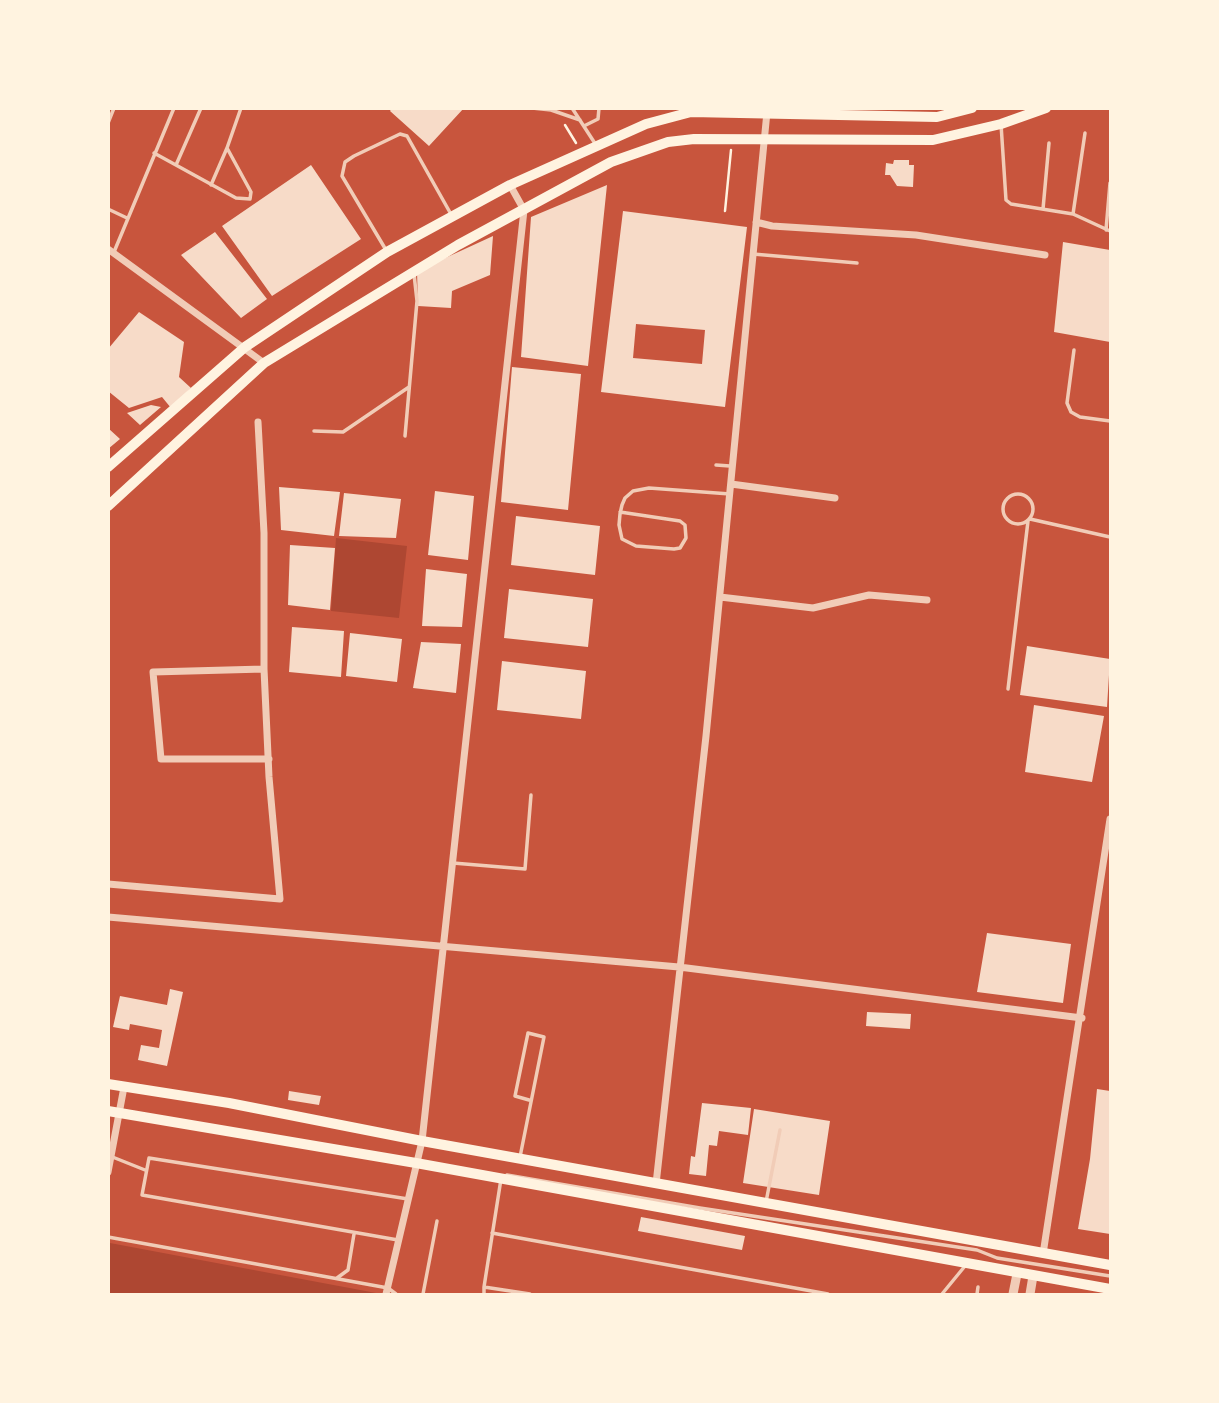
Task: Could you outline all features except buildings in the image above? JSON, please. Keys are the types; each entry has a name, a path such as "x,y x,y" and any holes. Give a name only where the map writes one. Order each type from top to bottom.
{"main road":[{"path":"108,506 264,363 413,271 639,150 668,142 732,139 933,141 1001,124 1046,108"},
{"path":"108,467 245,347 387,252 510,185 646,124 692,111 787,110 937,117 969,109"},
{"path":"108,1084 229,1103 656,1184 1111,1265"},
{"path":"114,1112 416,1163 966,1265 1111,1289"}],"street":[{"path":"656,1184 720,597 767,112"},
{"path":"387,1291 422,1141 444,946 524,210 510,185"},
{"path":"756,222 772,226 916,235 1045,255"},
{"path":"111,250 264,363"},
{"path":"108,884 280,899 264,669 264,533 258,422"},
{"path":"731,484 835,498"},
{"path":"720,597 813,607 869,595 927,600"},
{"path":"264,669 153,672 161,760 269,759"},
{"path":"1043,1255 1111,818"},
{"path":"108,917 679,967 1082,1018"},
{"path":"108,1172 114,1112 124,1087"},
{"path":"1013,1294 1017,1274"},
{"path":"1030,1294 1033,1276"}],"lane":[{"path":"108,123 114,108"},
{"path":"111,250 174,108"},
{"path":"176,165 201,108"},
{"path":"211,185 241,108"},
{"path":"532,108 557,111 580,120"},
{"path":"572,108 596,145"},
{"path":"584,126 598,119 599,108"},
{"path":"1001,124 1006,200 1011,204 1073,214 1108,230 1111,183"},
{"path":"1073,214 1085,133"},
{"path":"387,252 342,176 345,162 354,156 400,134 407,136 453,217"},
{"path":"1043,209 1049,143"},
{"path":"154,153 236,198 245,200 251,196 227,148"},
{"path":"108,209 127,218"},
{"path":"753,254 857,263"},
{"path":"405,436 417,301 413,271"},
{"path":"1074,350 1067,403 1071,412 1080,417 1111,421"},
{"path":"314,431 343,432 409,387"},
{"path":"716,465 732,466"},
{"path":"620,512 680,521 686,531 684,544 674,550 626,542 620,533 620,512 625,498 640,488 730,494"},
{"path":"1008,689 1029,520 1033,504 1027,497 1018,494 1009,497 1004,505 1004,514 1010,522 1019,524 1029,520 1111,537"},
{"path":"453,863 525,869 531,795"},
{"path":"520,1159 529,1100 533,1098 544,1037 528,1032 515,1096 529,1100"},
{"path":"766,1204 780,1130"},
{"path":"110,1156 146,1171"},
{"path":"398,1241 142,1195 149,1158 408,1199"},
{"path":"484,1294 500,1180 514,1175 700,1209 977,1250 997,1258 1111,1276"},
{"path":"423,1294 437,1221"},
{"path":"337,1278 348,1270 354,1233"},
{"path":"492,1233 828,1294"},
{"path":"108,1237 337,1278 396,1294"},
{"path":"942,1294 966,1265 997,1258"},
{"path":"484,1287 530,1294"},
{"path":"977,1294 978,1287"}],"path":[{"path":"557,111 581,152"},
{"path":"725,211 732,139"}],"shaded area":[{"path":"336,538 407,546 399,618 331,611"},
{"path":"110,1243 376,1293 109,1294"}]}
